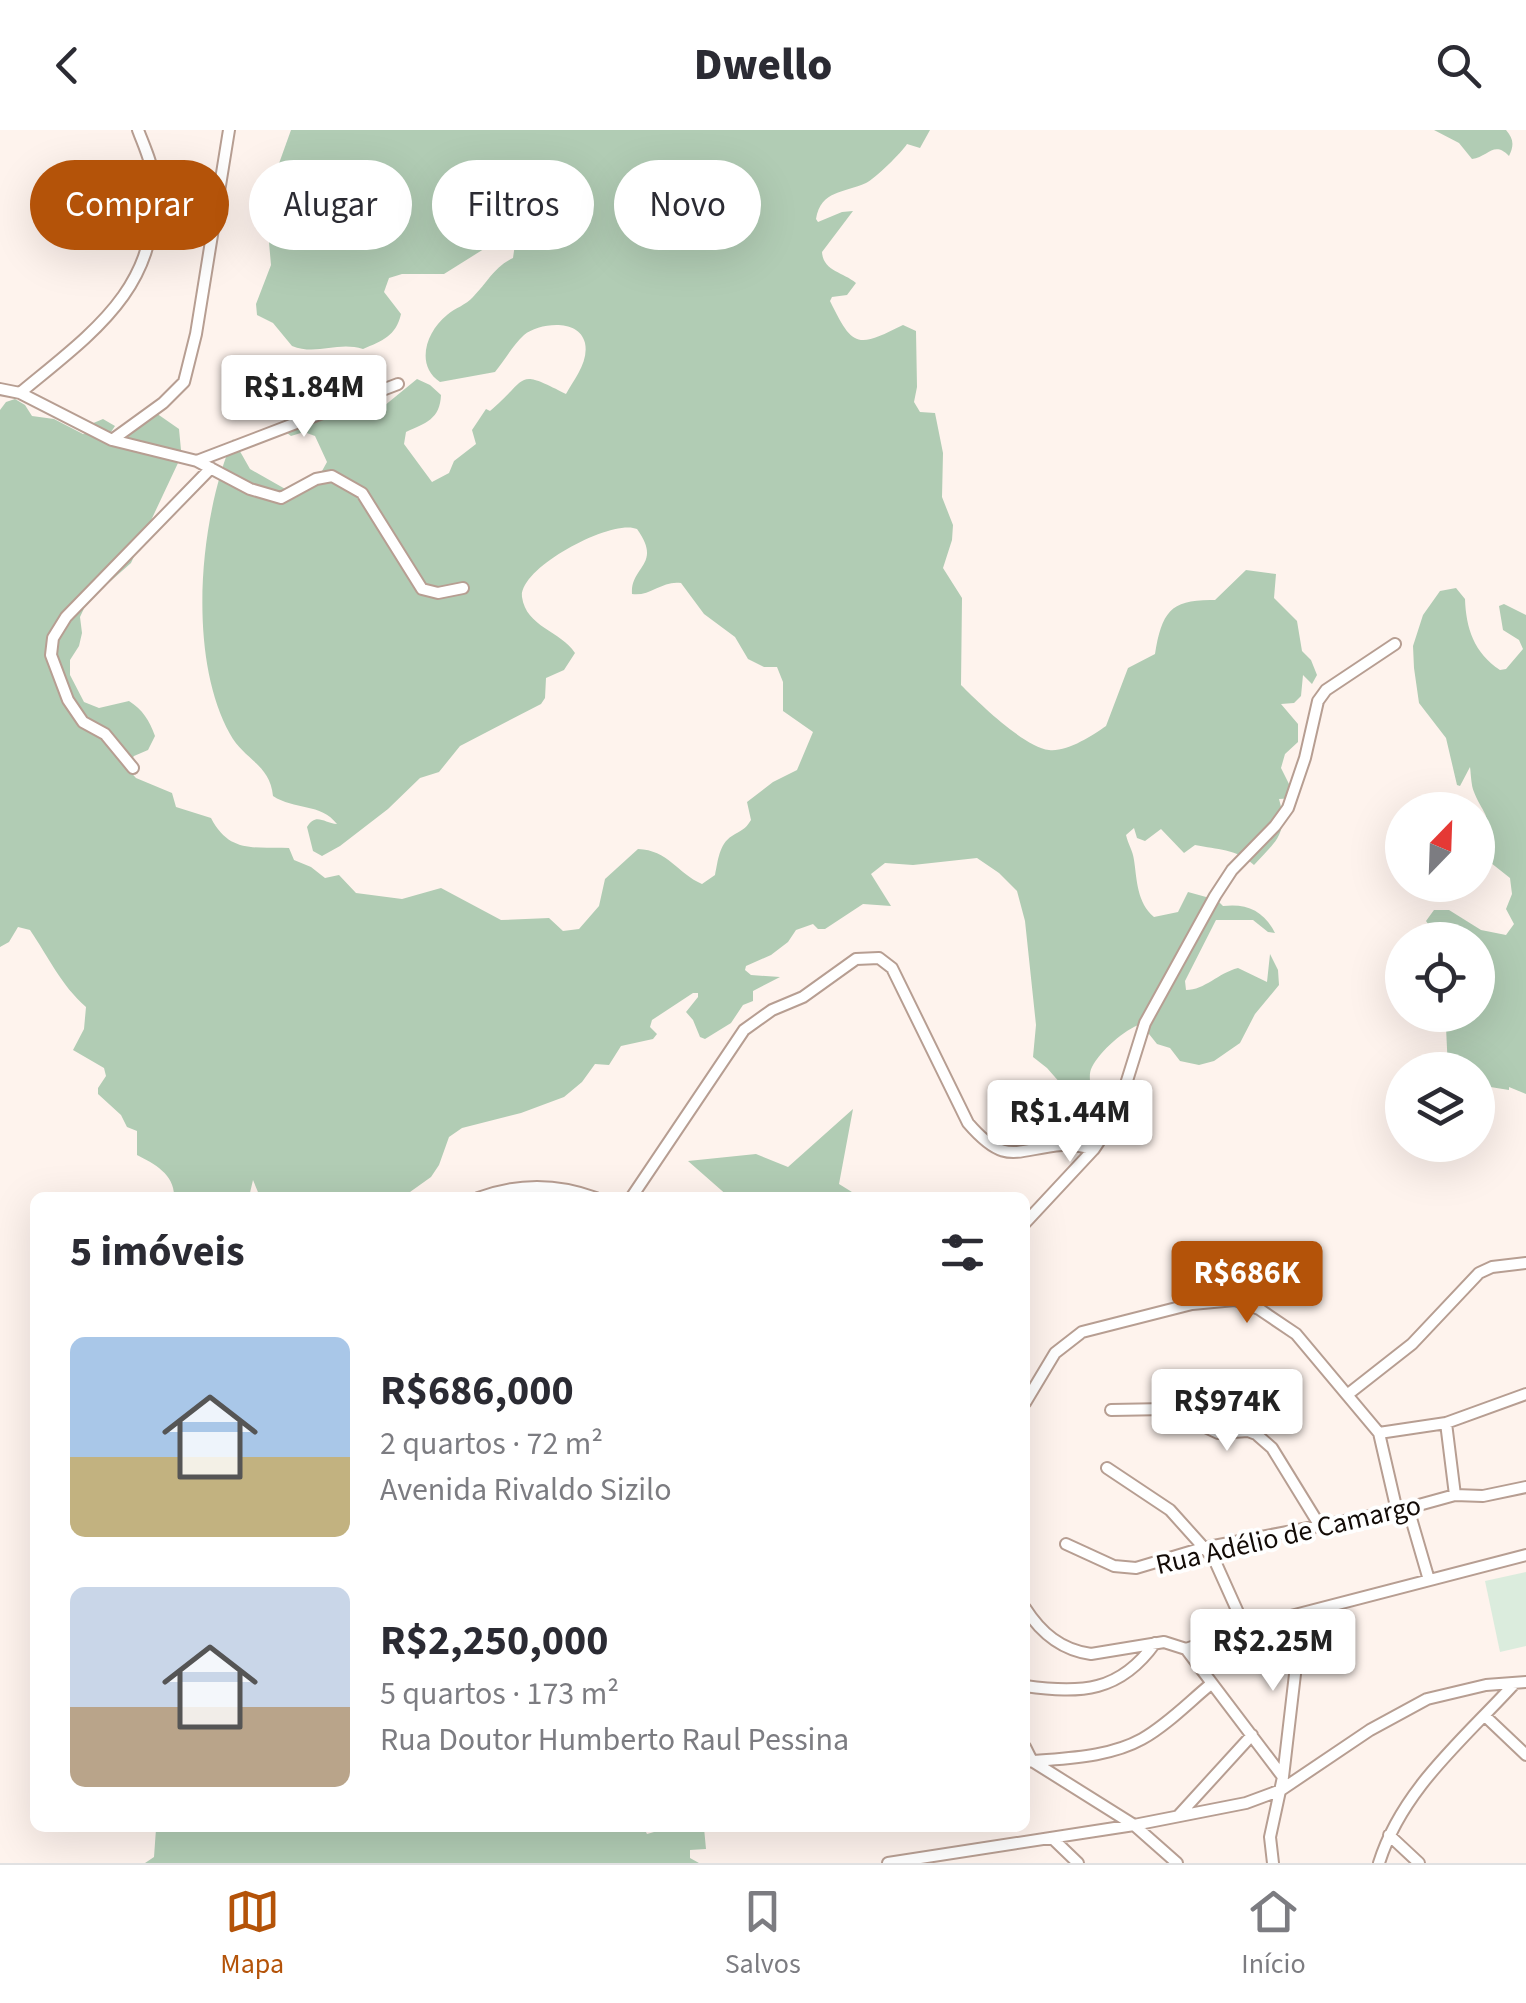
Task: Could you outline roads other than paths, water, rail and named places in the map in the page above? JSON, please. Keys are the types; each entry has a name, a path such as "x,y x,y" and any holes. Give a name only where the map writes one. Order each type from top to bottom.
{"street":[{"path":"20,393 100,327 136,282 151,229 154,180 138,130"},
{"path":"112,440 163,403 184,382 196,334 229,130"},
{"path":"197,461 398,384"},
{"path":"0,389 20,393 112,440 197,461 250,489 281,498 316,479 332,476 362,494 422,589 438,593 463,588"},
{"path":"133,768 104,734 83,722 68,700 51,655 53,638 66,617 210,468"},
{"path":"1030,1218 1094,1149 1116,1116 1145,1023 1215,896 1232,870 1276,826 1288,808 1302,772 1318,701 1326,690 1395,644"},
{"path":"635,1192 744,1030 856,959 868,956 880,958 892,968 968,1123 985,1140 1013,1153 1060,1144 1094,1149"},
{"path":"493,1192 543,1185 572,1192"},
{"path":"1347,1395 1412,1344 1479,1273 1492,1266 1526,1263"},
{"path":"1030,1395 1055,1353 1082,1332 1218,1300 1247,1304 1296,1334 1378,1433 1429,1580"},
{"path":"1378,1433 1446,1423 1526,1394"},
{"path":"1111,1410 1168,1410 1218,1433 1256,1434 1272,1448 1320,1526"},
{"path":"1446,1423 1455,1495"},
{"path":"1107,1468 1170,1510 1203,1548 1220,1568 1245,1628 1526,1555"},
{"name":"Rua Adélio de Camargo","path":"1066,1544 1124,1568 1150,1565 1203,1548 1455,1495 1476,1497 1526,1487"},
{"path":"1030,1614 1052,1639 1079,1652 1091,1654 1156,1642 1186,1649 1252,1735 1282,1784"},
{"path":"1274,1863 1270,1837 1282,1784 1302,1614"},
{"path":"1186,1649 1226,1635"},
{"path":"1030,1687 1066,1691 1106,1684 1134,1669 1156,1642"},
{"path":"888,1863 1230,1807 1282,1784 1427,1699 1486,1685 1520,1682"},
{"path":"1379,1863 1411,1795 1520,1682"},
{"path":"1030,1762 1130,1745 1154,1732 1210,1684"},
{"path":"1484,1716 1526,1755"},
{"path":"1178,1816 1252,1735"},
{"path":"1030,1763 1134,1824 1177,1863"},
{"path":"1389,1835 1419,1863"},
{"path":"1052,1838 1078,1863"}]}
